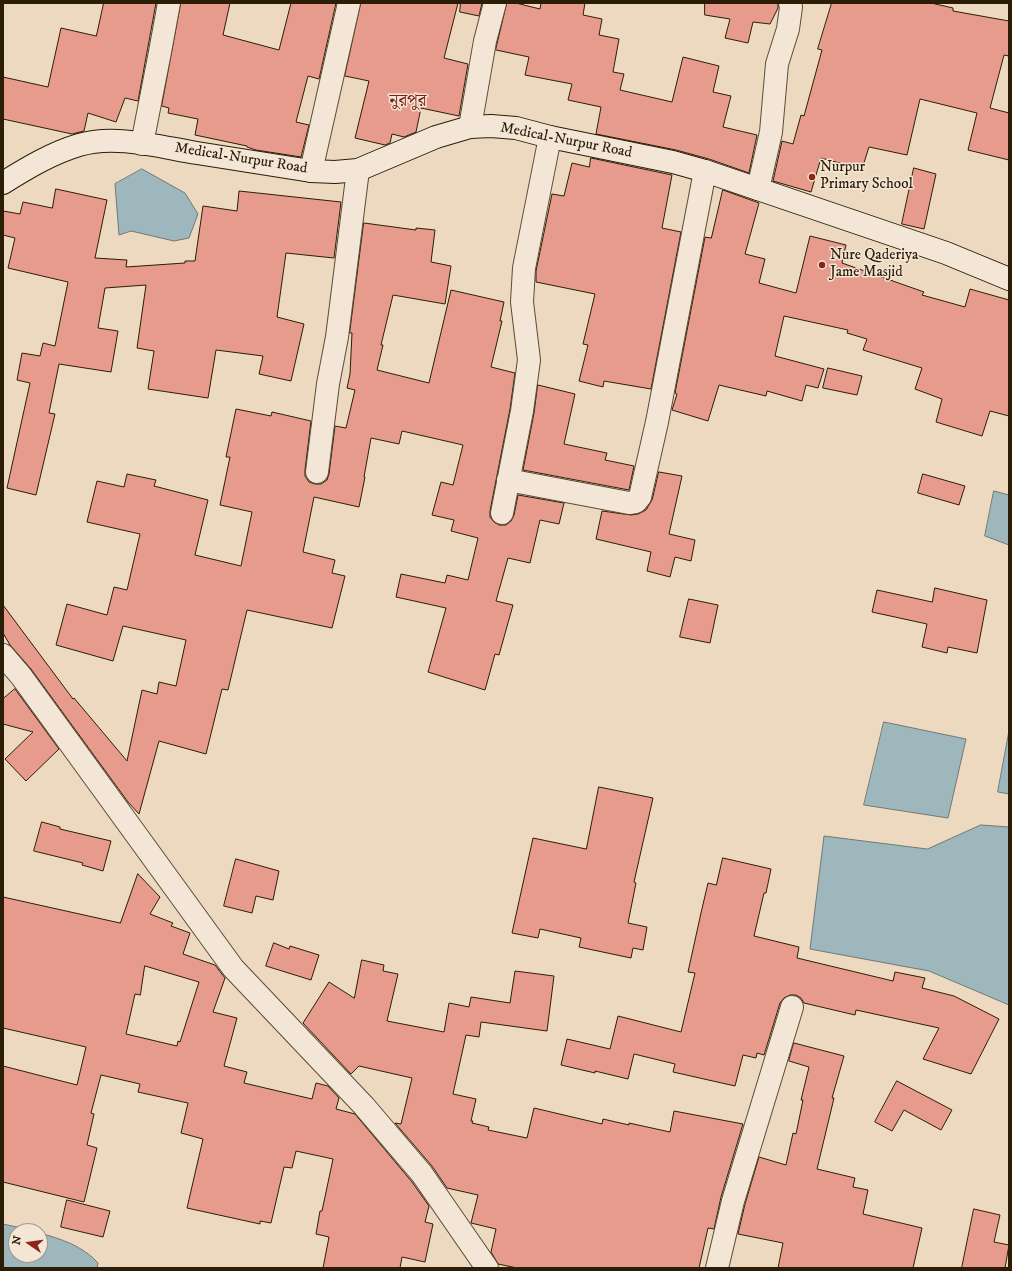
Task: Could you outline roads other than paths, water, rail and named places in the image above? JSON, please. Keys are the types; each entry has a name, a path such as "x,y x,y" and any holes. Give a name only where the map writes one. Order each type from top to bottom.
{"street":[{"path":"142,144 169,3"},
{"path":"312,171 349,3"},
{"path":"470,127 485,41 495,3"},
{"path":"758,189 771,132 777,64 788,28 791,7 790,3"},
{"name":"Medical-Nurpur Road","path":"3,183 52,155 80,144 111,140 312,171 335,172 358,170 428,140 470,127 491,126 516,128 550,137 673,162 705,171 946,252 1009,279"},
{"path":"502,513 522,411 529,360 522,302 524,268 550,137"},
{"path":"317,472 358,170"},
{"path":"508,480 629,503 636,502 640,497 705,171"},
{"path":"3,655 21,676 233,968 364,1106 422,1174 487,1268"},
{"path":"717,1268 733,1201 792,1007"}],"water":[{"path":"142,169 185,193 198,214 189,238 174,241 131,231 119,235 115,184"},
{"path":"994,491 1009,495 1009,545 985,536"},
{"path":"884,722 966,739 948,818 864,805"},
{"path":"1009,731 1009,794 998,792"},
{"path":"981,825 1009,827 1009,1005 929,971 810,949 824,836 927,849"},
{"path":"3,1224 8,1225 8,1263 48,1263 48,1236 79,1248 98,1263 97,1268 3,1268"}],"place":[{"name":"Nurpur Primary School","path":"812,177"},
{"name":"Nure Qaderiya Jame Masjid","path":"822,265"}],"district":[{"name":"নুরপুর","path":"408,102"}]}
